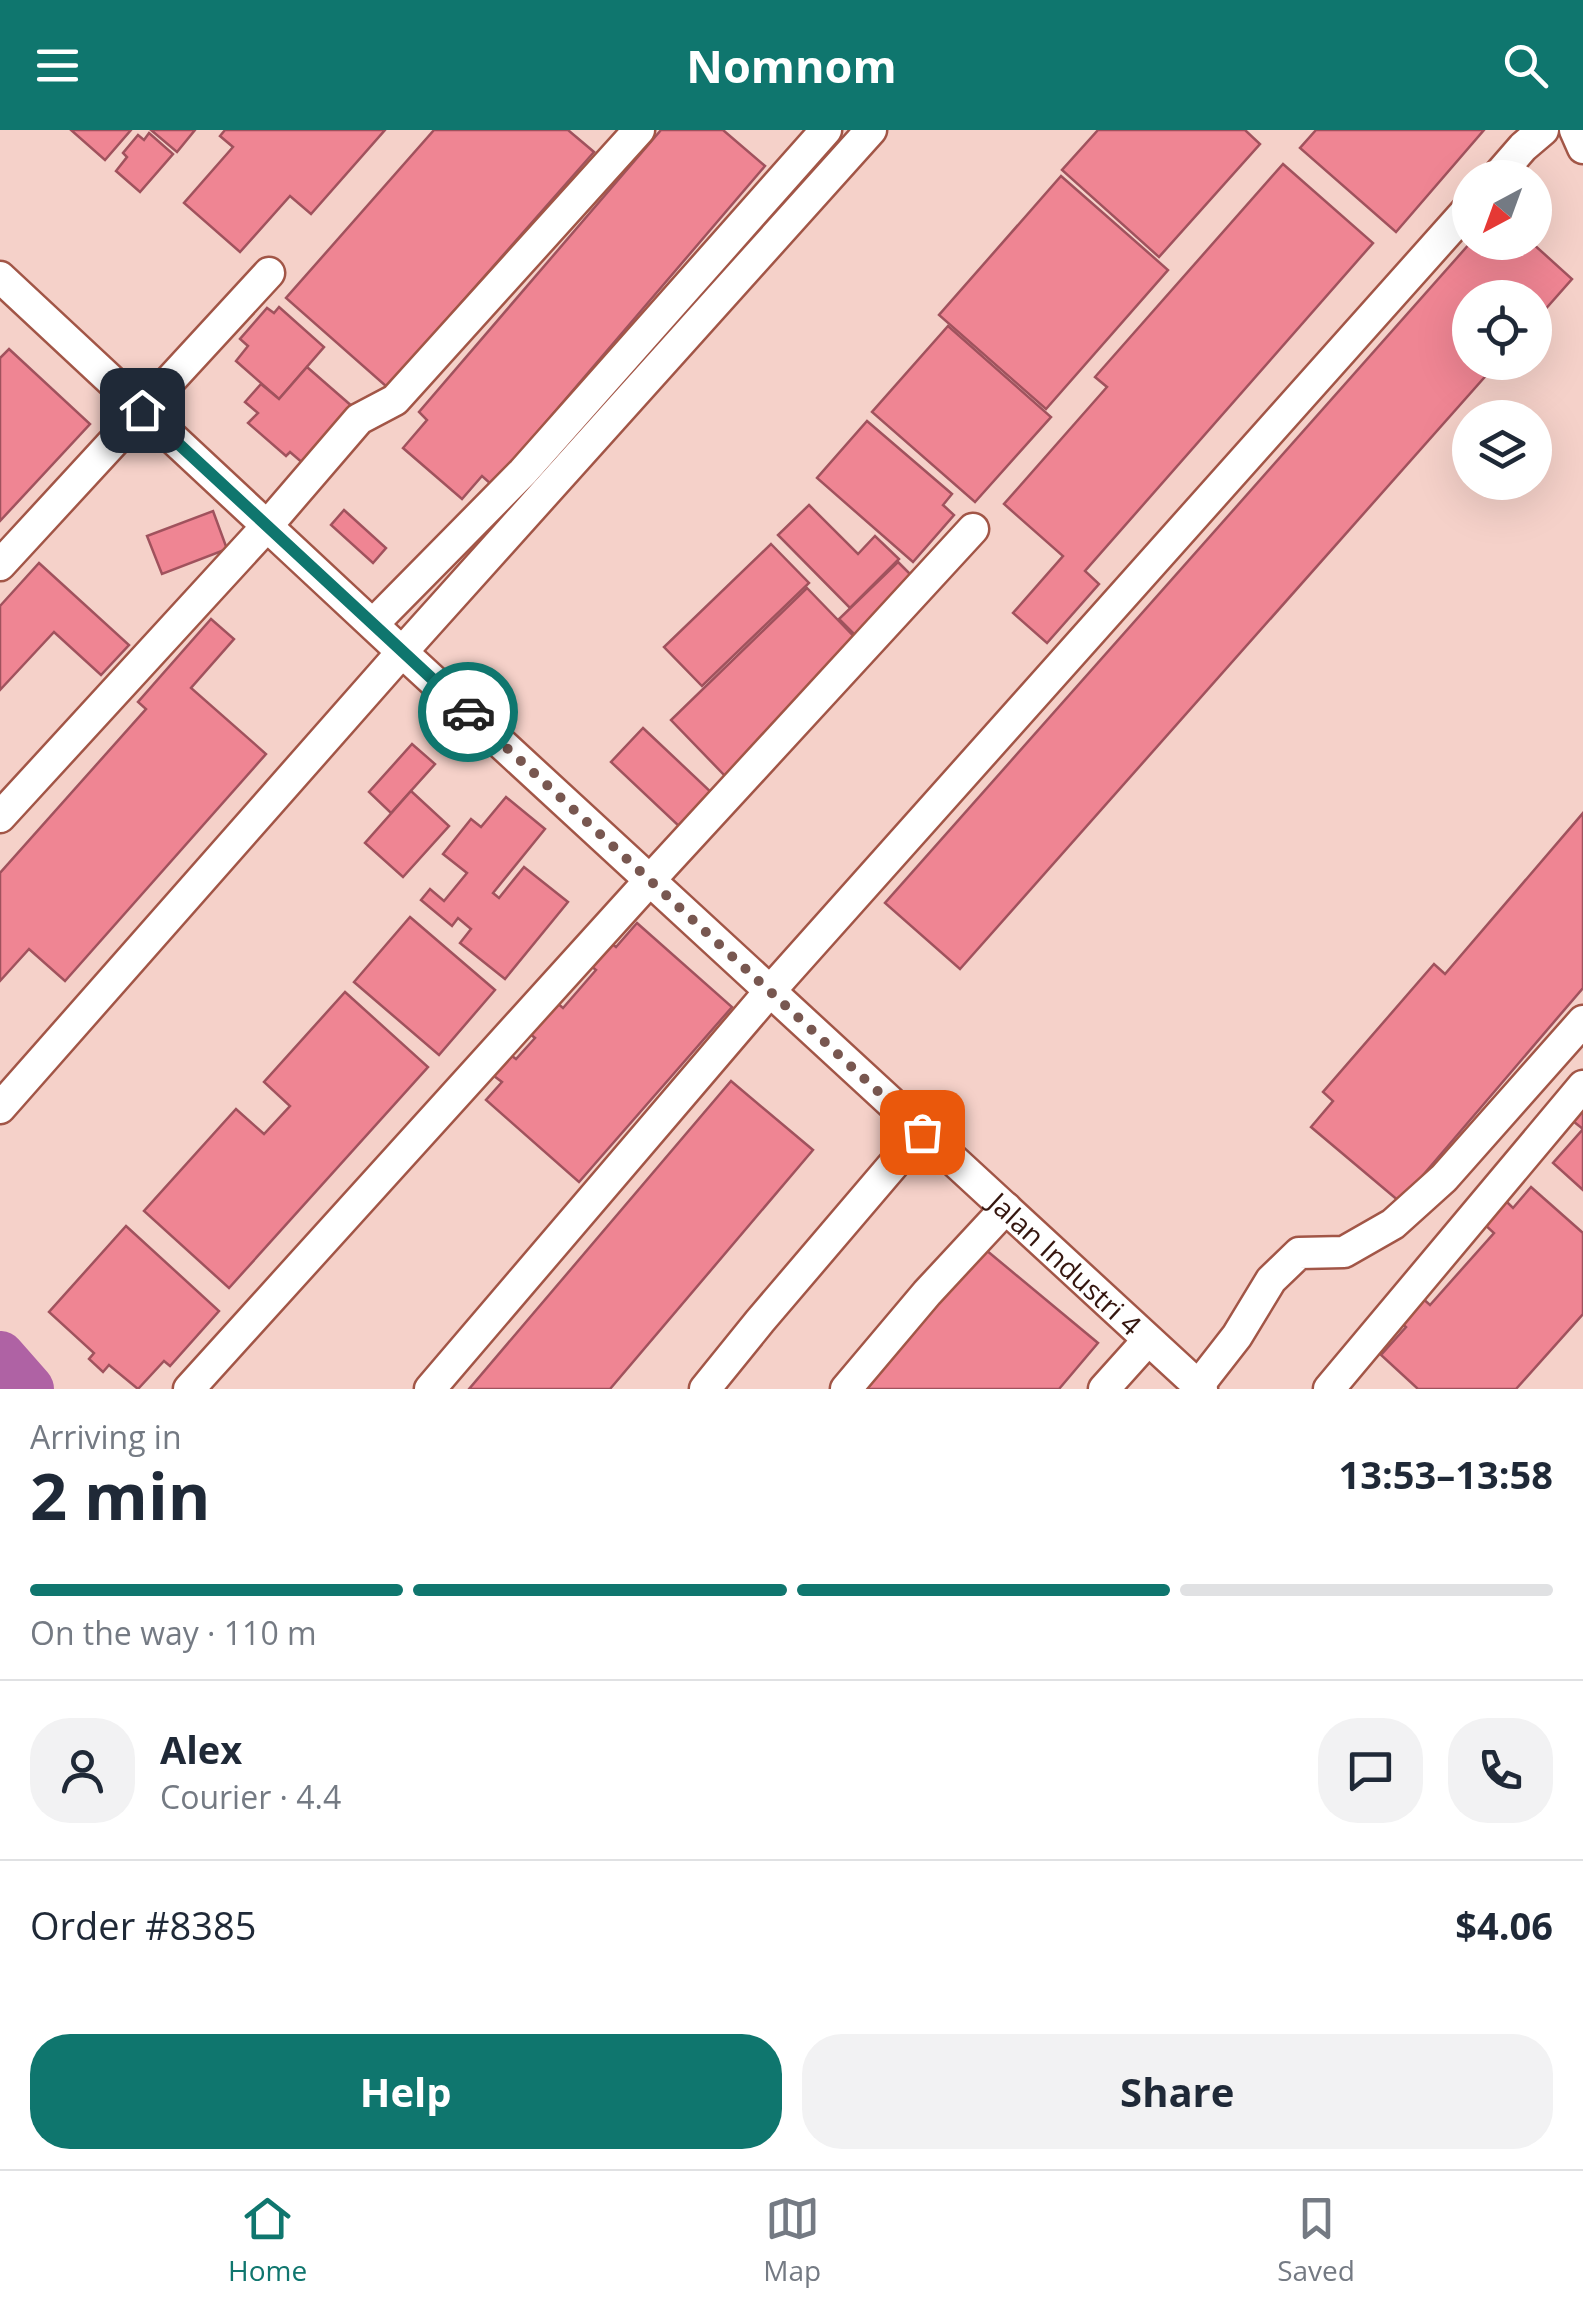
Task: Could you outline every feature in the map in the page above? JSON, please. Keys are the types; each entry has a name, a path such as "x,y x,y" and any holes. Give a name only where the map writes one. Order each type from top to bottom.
{"street":[{"path":"0,817 267,526 359,419 395,400 639,130"},
{"path":"373,624 523,472 826,130"},
{"path":"0,1108 402,652 871,130"},
{"path":"1512,160 1543,130"},
{"path":"1575,130 1583,148"},
{"path":"430,1389 770,991 1452,226"},
{"path":"0,565 269,273"},
{"name":"Jalan Industri 4","path":"0,277 1200,1387"},
{"path":"189,1389 973,529"},
{"path":"1200,1387 1271,1280 1299,1253 1344,1252 1394,1224 1444,1178 1583,1021"},
{"path":"1329,1389 1583,1086"},
{"path":"705,1389 922,1132"},
{"path":"846,1389 1006,1208"},
{"path":"1104,1389 1148,1340"}],"building":[{"path":"71,130 131,130 105,160"},
{"path":"151,130 195,130 177,152"},
{"path":"225,130 385,130 311,214 290,196 240,252 184,203 233,147 220,136"},
{"path":"434,130 568,130 594,152 387,387 286,298"},
{"path":"661,130 723,130 765,166 492,485 482,476 462,499 403,448 427,420 419,412"},
{"path":"1098,130 1245,130 1260,144 1159,257 1062,170"},
{"path":"1316,130 1484,130 1458,160 1452,160 1452,167 1396,232 1300,148"},
{"path":"149,133 173,154 140,192 116,171 127,157 123,153 138,135 144,140"},
{"path":"1283,164 1373,243 1085,571 1099,584 1047,643 1013,613 1063,556 1004,504 1107,387 1095,377"},
{"path":"1061,176 1168,270 1046,409 939,315"},
{"path":"1455,260 1551,260 1572,279 1552,302 1552,280 1452,280 1452,380 1482,380 1464,400 1452,400 1452,414 960,969 885,903"},
{"path":"279,307 324,347 279,399 236,361 248,346 240,339 267,308 274,313"},
{"path":"948,326 1051,417 975,502 872,412"},
{"path":"9,349 90,424 0,521 0,358"},
{"path":"307,367 354,408 305,465 290,452 286,456 248,423 258,413 245,402 261,384 279,399"},
{"path":"867,421 952,494 943,505 954,515 913,562 817,478"},
{"path":"809,505 858,554 875,536 899,559 850,608 778,535"},
{"path":"344,510 386,548 373,563 331,525"},
{"path":"213,511 227,549 162,574 147,536"},
{"path":"771,544 809,583 702,686 664,647"},
{"path":"898,562 920,584 862,642 839,619"},
{"path":"39,563 129,645 101,675 54,632 0,690 0,606"},
{"path":"807,588 863,646 727,778 671,720"},
{"path":"211,619 234,639 191,688 266,754 65,981 29,949 0,981 0,873 146,709 138,702"},
{"path":"643,728 713,794 681,828 611,762"},
{"path":"412,744 435,764 391,813 369,792"},
{"path":"411,791 449,826 403,877 365,843"},
{"path":"506,797 545,829 493,893 499,898 524,867 568,902 505,979 460,943 471,929 458,918 452,926 421,900 430,889 444,901 467,873 443,854 471,819 481,827"},
{"path":"1583,813 1583,988 1400,1202 1311,1127 1333,1101 1323,1092 1434,964 1445,974"},
{"path":"410,917 495,990 439,1055 354,982"},
{"path":"637,923 732,1007 579,1182 486,1100 502,1082 494,1076 535,1038 529,1033 556,1002 563,1008 596,970 591,966 611,943 616,947"},
{"path":"345,992 428,1067 229,1288 144,1211 236,1109 264,1134 290,1106 264,1082"},
{"path":"731,1081 813,1150 610,1389 469,1389"},
{"path":"1583,1109 1583,1129 1573,1121"},
{"path":"1583,1129 1583,1190 1553,1163"},
{"path":"1531,1187 1583,1233 1583,1314 1516,1389 1418,1389 1381,1355 1406,1327 1398,1320 1420,1296 1430,1305 1494,1233 1484,1224 1505,1200 1513,1208"},
{"path":"126,1226 219,1311 170,1366 164,1361 138,1389 109,1365 103,1372 89,1359 94,1353 49,1312"},
{"path":"980,1245 1098,1343 1059,1389 860,1389"}],"waterway":[{"path":"0,1356 29,1389"}],"way so far":[{"path":"468,712 922,1132"}],"route":[{"path":"142,410 468,712"}]}
